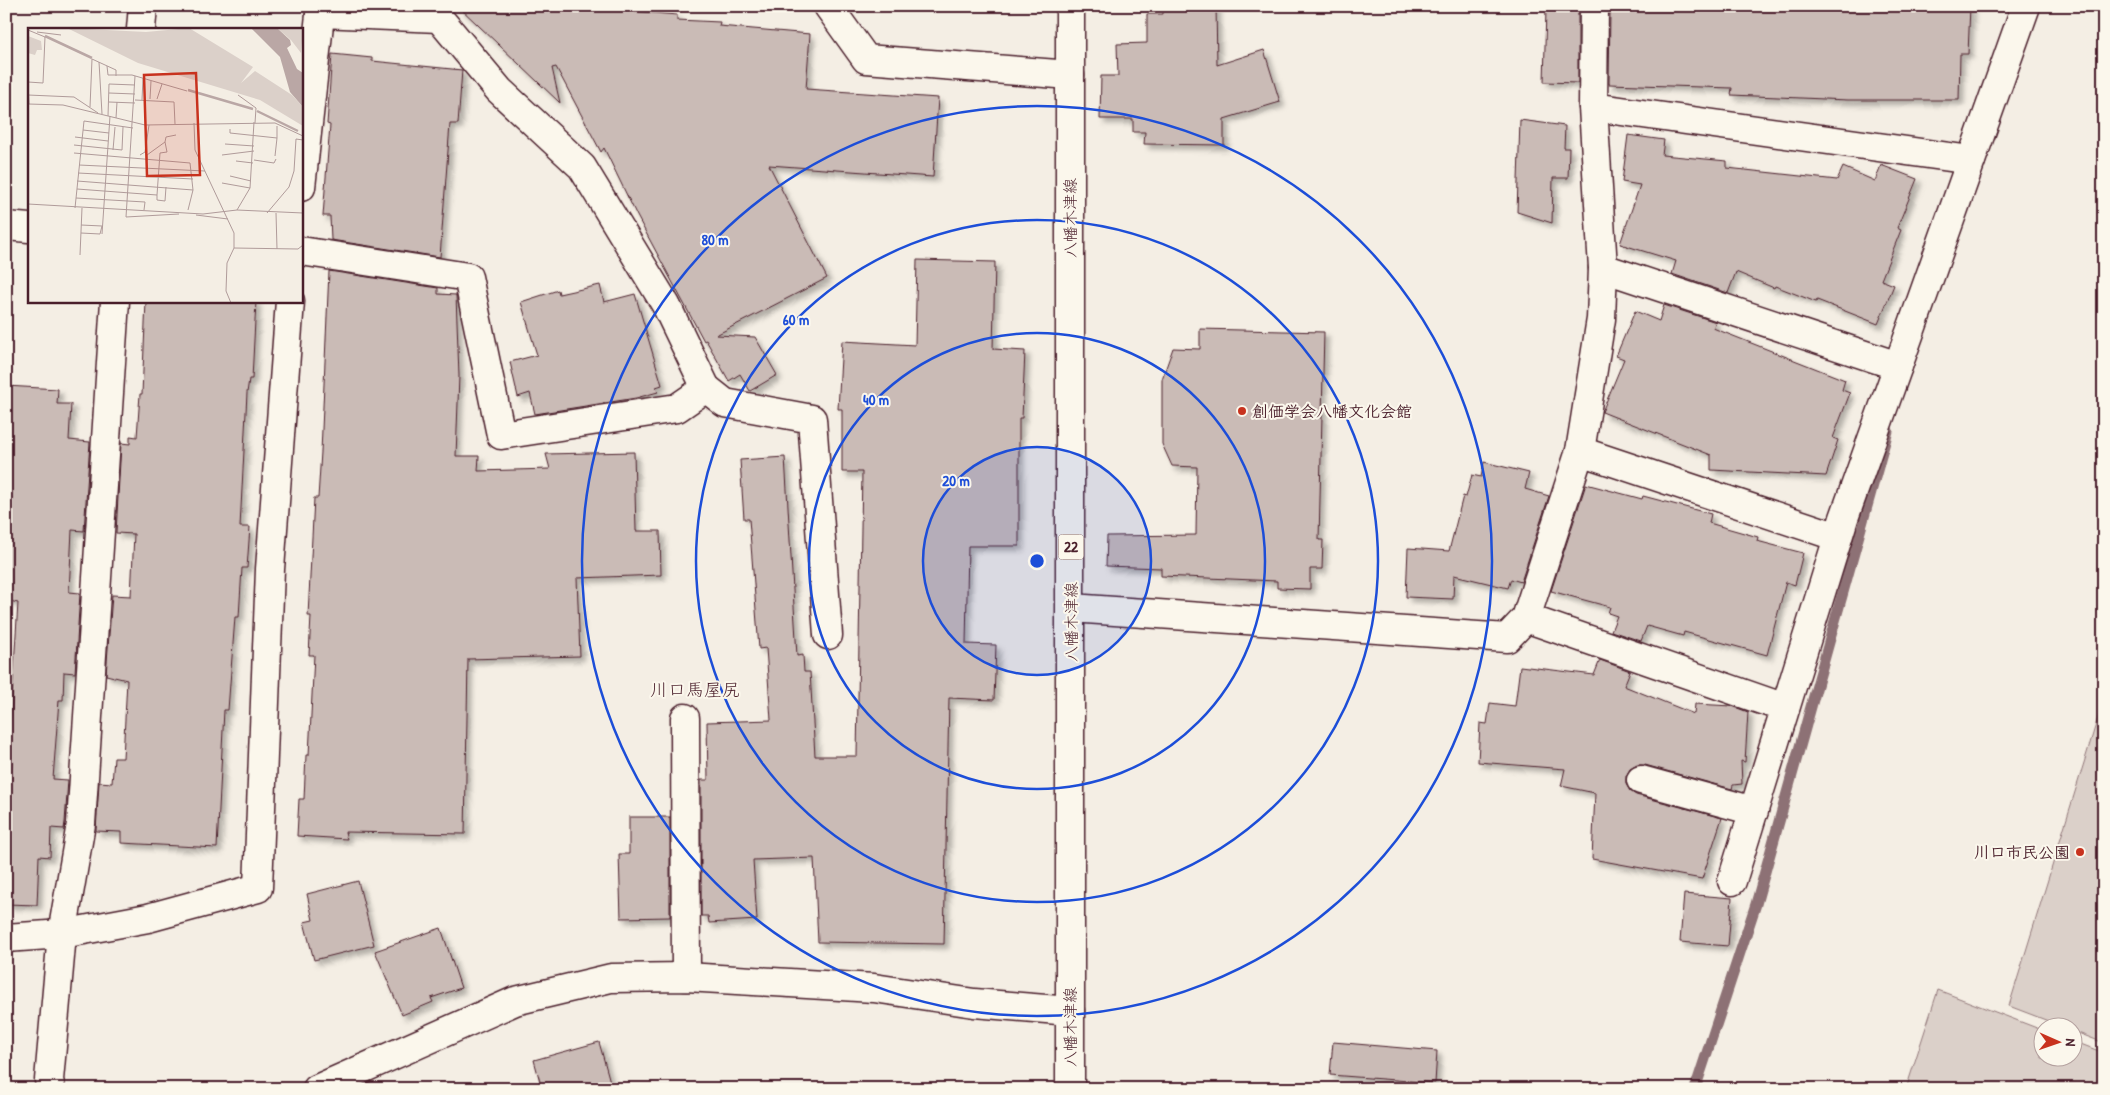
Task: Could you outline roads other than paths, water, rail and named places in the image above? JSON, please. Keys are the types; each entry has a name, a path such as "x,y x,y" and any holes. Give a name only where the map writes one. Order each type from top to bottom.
{"street":[{"path":"141,28 143,6"},
{"path":"828,6 866,59 1070,76"},
{"name":"八幡木津線","path":"1070,6 1070,1089"},
{"path":"1071,608 1507,638 1526,618 1580,451 1601,319 1603,268 1594,107 1594,6"},
{"path":"1732,881 1838,537 2026,6"},
{"path":"302,178 321,10 439,18 499,90 582,167 666,305 706,388 725,403 812,419 828,635"},
{"path":"1594,107 1971,160"},
{"path":"6,226 28,228"},
{"path":"302,251 468,277 501,434 677,408 706,388"},
{"path":"1603,268 1898,366"},
{"path":"51,1089 49,1080 62,934 81,824 115,302"},
{"path":"6,938 62,934 148,918 258,888 270,568 290,302"},
{"path":"1580,451 1838,537"},
{"path":"1526,618 1785,708"},
{"path":"685,718 686,977"},
{"path":"1641,780 1754,811"},
{"path":"317,1089 515,1001 611,978 686,977 874,988 974,1003 1070,1011"}],"waterway":[{"path":"1695,1089 1756,904 1888,431"}],"place":[{"name":"創価学会八幡文化会館","path":"1242,411"},
{"name":"川口市民公園","path":"2080,852"}],"district":[{"name":"川口馬屋尻","path":"695,690"}]}
